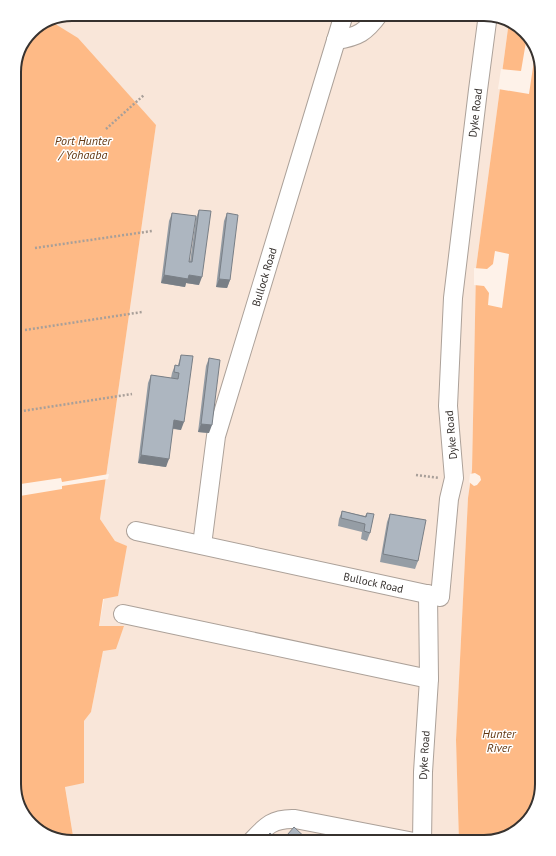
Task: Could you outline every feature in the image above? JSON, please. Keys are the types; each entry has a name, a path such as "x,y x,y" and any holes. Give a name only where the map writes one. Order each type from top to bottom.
{"street":[{"name":"Bullock Road","path":"202,545 216,436 342,21"},
{"path":"336,40 350,38 366,30 373,21"},
{"name":"Dyke Road","path":"422,835 422,772 429,679 428,594 440,597 449,500 454,478 448,406 453,298 487,21"},
{"name":"Bullock Road","path":"136,531 428,594"},
{"path":"122,614 429,679"},
{"path":"258,835 270,823 285,818 378,835"}],"path":[{"path":"106,129 144,95"},
{"path":"35,248 152,230"},
{"path":"25,330 142,312"},
{"path":"21,411 132,394"}],"shaded area":[{"path":"66,21 487,21 508,27 476,268 472,470 468,498 456,740 459,835 73,835 65,786 84,783 84,721 91,712 103,651 124,627 99,626 115,541 100,519 156,125 55,25"}],"water":[{"name":"Port Hunter / Yohaaba","path":"56,24 78,38 156,125 100,519 115,541 127,546 118,596 103,599 99,626 124,626 116,649 103,651 91,712 84,721 84,783 65,787 73,835 53,831 36,820 25,803 21,790 21,69 26,50 32,41 47,28"},
{"name":"Hunter River","path":"508,27 517,34 528,47 535,66 535,790 531,803 524,815 509,828 490,835 459,835 456,740 468,498 472,470 476,268"}],"pier":[{"path":"526,44 534,62 529,94 498,89 501,69 521,71"},
{"path":"495,251 509,254 502,308 488,305 489,293 484,286 474,285 474,268 487,269 493,264"},
{"path":"475,473 480,476 481,480 474,486 469,482 470,474"},
{"path":"109,474 108,479 62,486 62,489 21,496 21,484 61,478 62,482"}],"building":[{"path":"199,210 211,211 202,277 189,275 188,279 164,275 172,213 196,216 189,262 192,262"},
{"path":"227,213 238,215 230,280 219,279"},
{"path":"181,355 193,356 184,422 174,420 169,459 141,455 151,375 178,379 179,373 174,372 175,365 179,366"},
{"path":"209,358 220,360 212,425 201,424"},
{"path":"342,511 366,517 367,513 374,514 370,533 364,531 365,524 341,518"},
{"path":"390,514 426,520 418,561 383,554"},
{"path":"294,827 303,835 287,835"}]}
